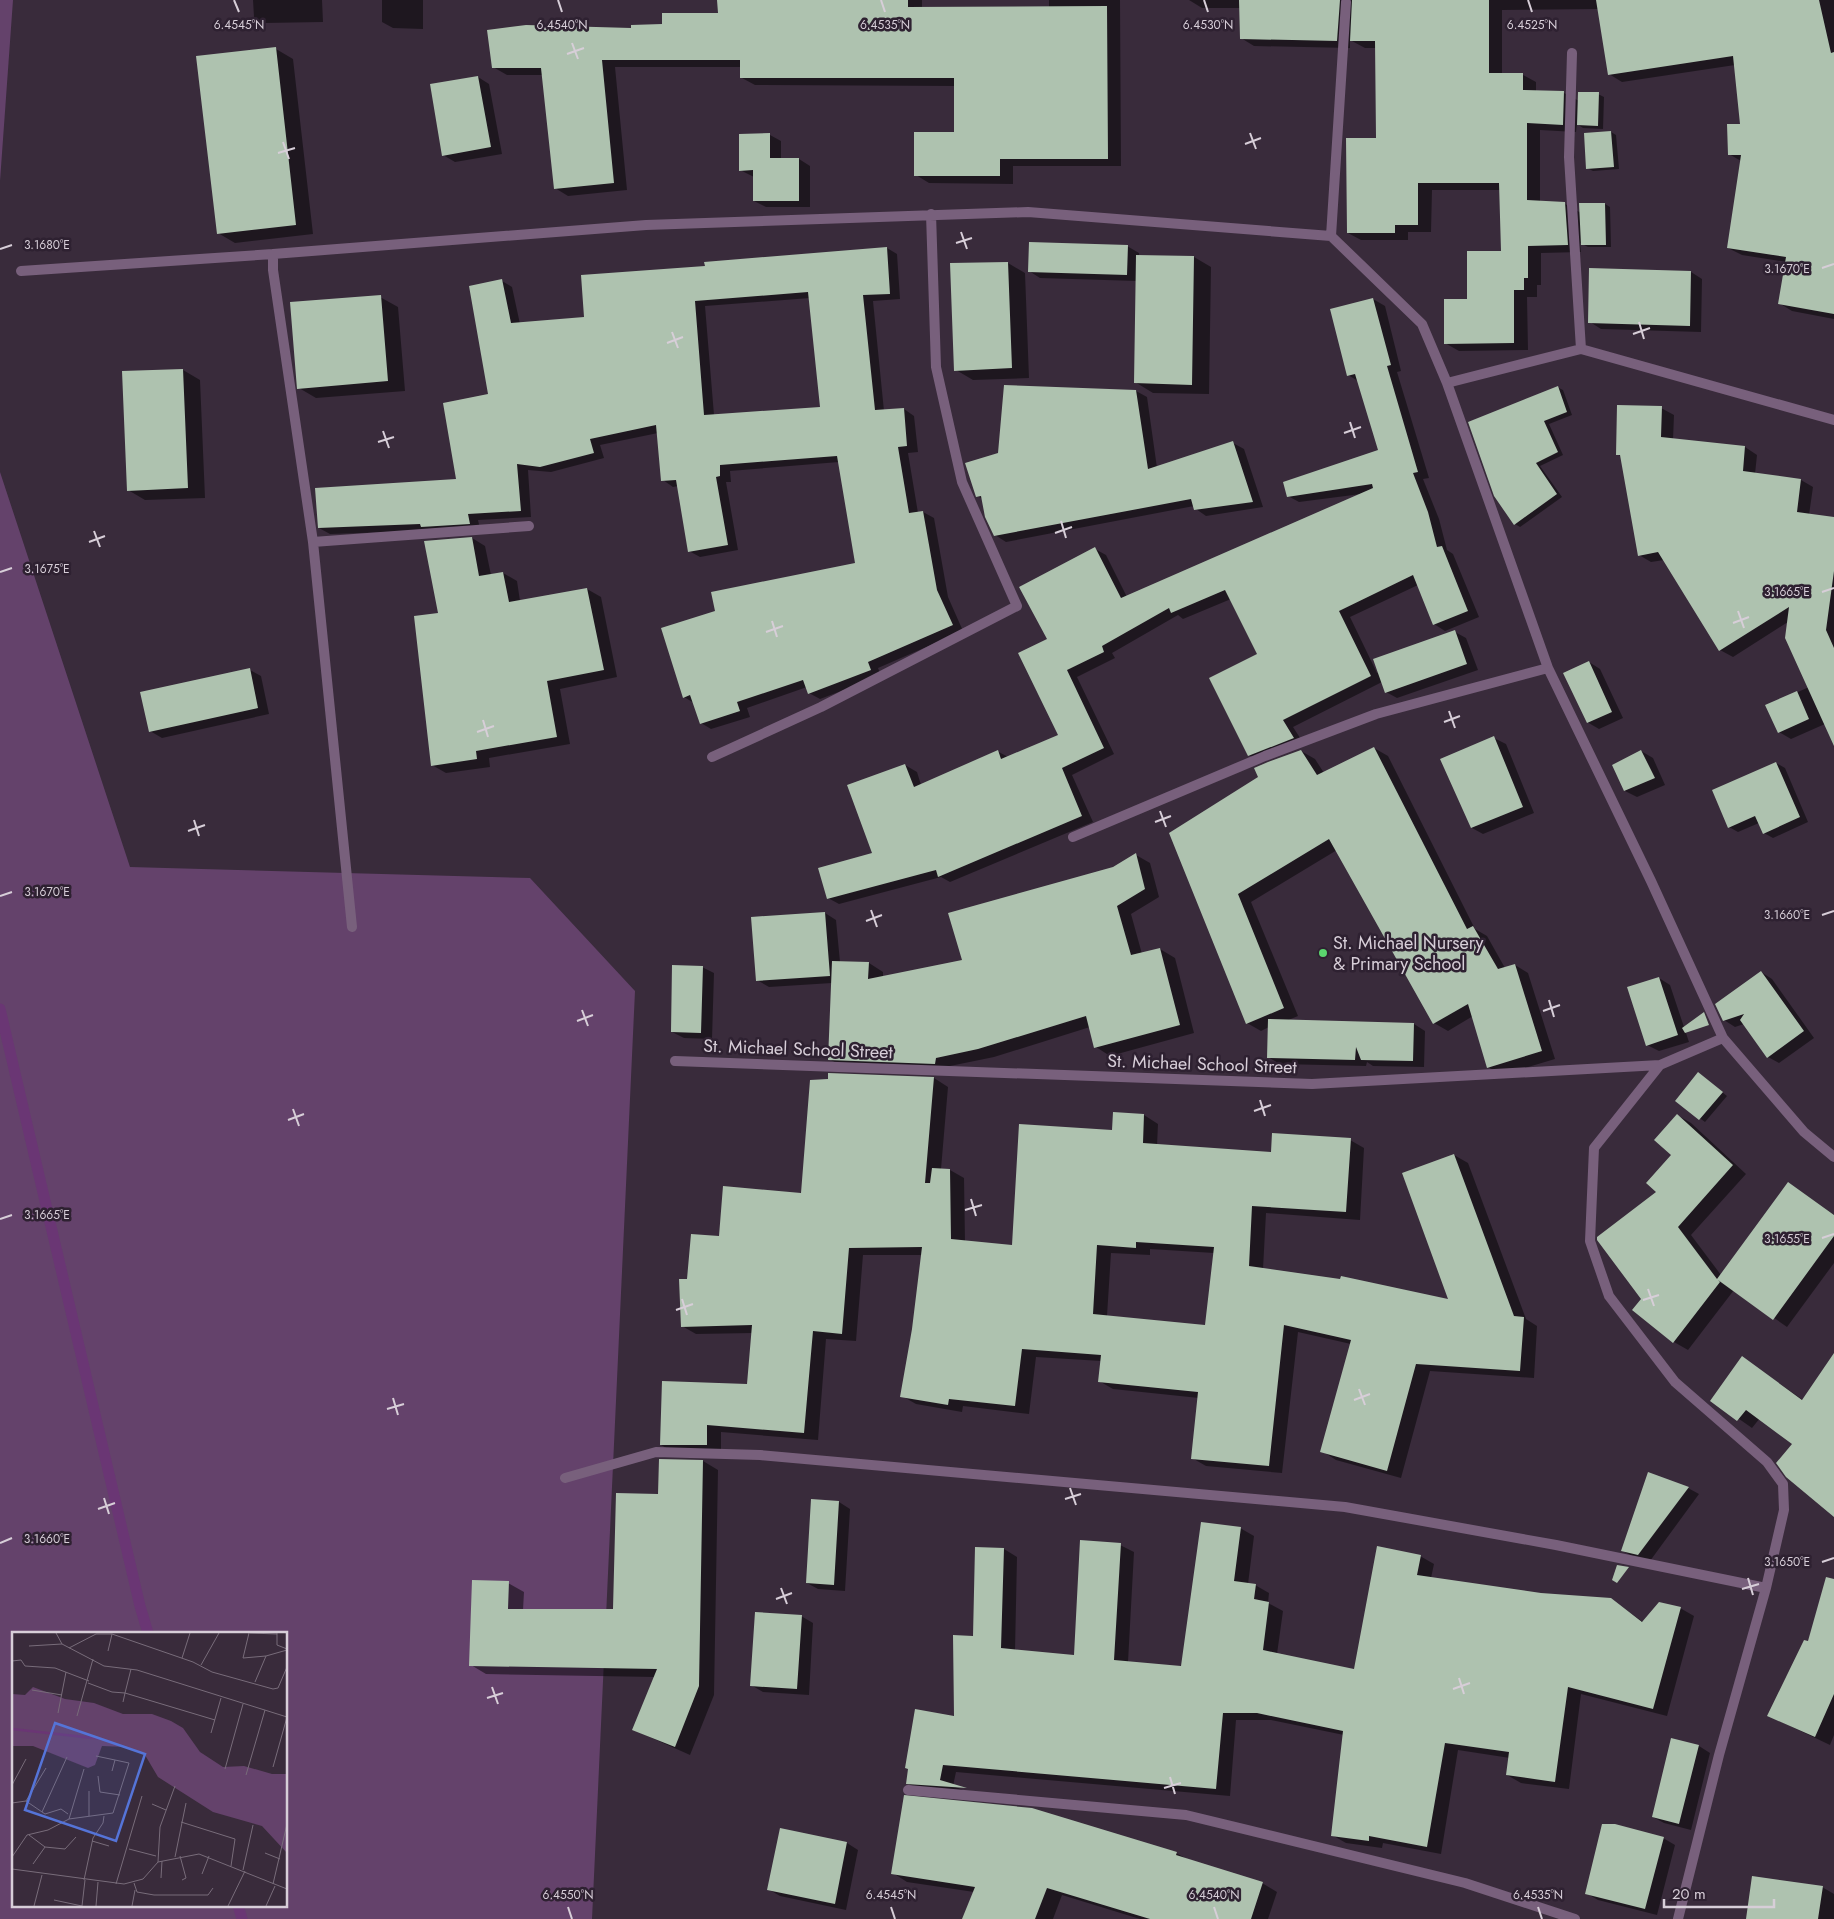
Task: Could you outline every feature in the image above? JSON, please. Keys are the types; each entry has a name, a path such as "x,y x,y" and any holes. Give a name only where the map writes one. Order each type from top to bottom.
{"street":[{"path":"1331,236 1346,2"},
{"path":"1572,52 1569,157 1581,349"},
{"path":"21,271 273,254 646,225 931,214 1028,212 1331,236 1422,324 1447,383 1548,668 1651,881 1723,1038 1804,1132 1834,1157"},
{"path":"712,757 821,707 1017,606 962,482 936,367 931,214"},
{"path":"273,254 273,270 313,542 352,927"},
{"path":"1447,383 1581,349 1834,420"},
{"path":"313,542 529,526"},
{"path":"1073,837 1265,756 1376,714 1548,668"},
{"name":"St. Michael School Street","path":"675,1061 1312,1084 1660,1065 1723,1038"},
{"path":"1660,1065 1594,1148 1590,1241 1609,1296 1675,1382 1767,1462 1783,1484 1784,1510 1766,1588 1719,1755 1678,1919"},
{"path":"565,1478 656,1452 760,1455 1346,1507 1556,1545 1766,1588"},
{"path":"908,1790 1186,1815 1465,1883 1575,1919"}],"shaded area":[{"path":"0,0 13,0 0,181"},
{"path":"0,472 130,867 530,878 635,991 592,1919 0,1919"}],"building":[{"path":"717,0 908,0 908,7 1107,6 1108,159 1000,159 1000,176 914,176 914,132 954,132 954,78 740,78 740,60 602,60 614,183 554,189 541,68 492,68 487,30 526,25 631,28 631,25 662,24 662,13 718,13"},
{"path":"1239,0 1340,0 1337,41 1240,39"},
{"path":"1352,0 1489,0 1489,73 1523,73 1523,90 1564,91 1563,125 1527,123 1527,200 1565,202 1568,245 1528,246 1528,278 1524,278 1524,290 1514,290 1514,343 1444,344 1444,299 1467,299 1467,251 1501,251 1499,183 1418,183 1418,225 1395,225 1395,233 1347,233 1346,138 1376,138 1375,41 1350,41"},
{"path":"1596,0 1819,0 1831,53 1834,52 1834,314 1778,304 1786,257 1727,248 1741,155 1728,155 1727,124 1740,124 1733,56 1608,75"},
{"path":"276,47 296,225 217,234 196,56"},
{"path":"478,76 491,147 442,156 430,84"},
{"path":"1578,92 1599,92 1598,126 1577,125"},
{"path":"1611,131 1614,167 1586,169 1584,133"},
{"path":"770,133 770,158 799,158 799,201 753,201 753,170 739,171 739,134"},
{"path":"1579,203 1605,203 1606,245 1581,245"},
{"path":"1029,242 1128,245 1127,275 1028,272"},
{"path":"887,247 890,294 863,295 875,410 904,408 907,446 898,447 909,513 923,511 937,590 953,625 868,662 871,670 808,694 803,680 737,702 740,711 700,724 690,695 683,698 661,628 715,611 711,592 855,563 837,456 720,465 720,476 716,477 728,545 688,552 676,480 661,481 656,425 590,439 594,453 540,467 517,464 521,511 468,514 470,524 421,527 420,524 318,528 315,488 456,479 443,403 488,394 469,286 502,279 511,323 584,317 581,275 705,266 704,262","holes":["808,292 820,407 704,415 695,301"]},
{"path":"1136,255 1194,256 1192,385 1134,383"},
{"path":"1008,262 1012,368 954,371 950,263"},
{"path":"1589,268 1691,271 1690,326 1588,323"},
{"path":"381,295 388,381 297,389 290,302"},
{"path":"1373,298 1391,365 1387,366 1418,472 1413,473 1428,512 1437,547 1442,546 1468,611 1433,625 1413,575 1339,611 1371,676 1283,720 1294,738 1248,756 1209,678 1257,654 1225,590 1171,613 1169,608 1102,646 1104,652 1067,670 1104,748 1062,768 1082,816 938,877 936,870 827,899 818,868 872,853 847,785 905,764 914,787 998,750 1001,759 1058,735 1018,653 1047,639 1019,587 1095,547 1121,598 1373,488 1372,484 1287,497 1283,482 1378,450 1355,374 1347,376 1330,309"},
{"path":"183,369 188,488 127,491 122,371"},
{"path":"1004,385 1136,390 1148,469 1233,441 1253,502 1194,510 1191,499 994,536 985,517 981,496 976,497 965,463 998,453"},
{"path":"1558,386 1567,412 1544,421 1558,452 1536,463 1557,494 1514,525 1494,496 1468,422"},
{"path":"1617,405 1662,406 1661,437 1745,446 1743,471 1801,479 1797,512 1834,517 1834,571 1826,630 1834,648 1834,746 1785,638 1789,607 1719,651 1658,552 1638,556 1620,455 1616,455"},
{"path":"472,537 479,576 503,572 509,602 587,588 604,670 547,681 557,737 476,751 477,759 431,766 414,616 438,613 424,541"},
{"path":"1455,630 1467,664 1385,693 1373,659"},
{"path":"1589,661 1612,712 1587,723 1563,673"},
{"path":"250,668 258,708 149,732 140,692"},
{"path":"1797,691 1809,719 1778,733 1765,705"},
{"path":"1494,736 1523,807 1471,828 1440,759"},
{"path":"1374,747 1467,929 1473,926 1498,969 1515,964 1542,1051 1487,1068 1468,1004 1433,1024 1329,839 1238,894 1284,1008 1246,1024 1169,833 1258,777 1254,768 1268,762 1301,750 1317,775"},
{"path":"1641,750 1655,778 1624,791 1612,765"},
{"path":"1776,762 1800,817 1763,834 1755,816 1728,828 1712,790"},
{"path":"1136,853 1145,889 1117,906 1131,955 1160,948 1180,1025 1094,1048 1086,1016 978,1049 936,1058 935,1064 828,1060 832,961 869,962 868,979 962,960 948,913 1113,867"},
{"path":"825,912 830,976 756,981 751,917"},
{"path":"672,965 703,966 701,1033 671,1032"},
{"path":"1761,971 1804,1031 1767,1058 1740,1020 1744,1014 1723,1021 1715,1004"},
{"path":"1659,977 1678,1035 1646,1046 1627,987"},
{"path":"1704,1012 1709,1025 1685,1033 1682,1028"},
{"path":"1268,1019 1414,1023 1413,1061 1361,1060 1356,1047 1355,1060 1267,1058"},
{"path":"1698,1072 1723,1092 1699,1120 1675,1101"},
{"path":"828,1073 934,1077 925,1183 930,1183 932,1168 950,1169 951,1239 1012,1245 1019,1124 1112,1130 1113,1112 1144,1114 1143,1143 1271,1152 1272,1133 1351,1138 1346,1212 1252,1206 1249,1266 1340,1279 1341,1276 1448,1299 1402,1173 1454,1154 1514,1316 1524,1317 1520,1371 1416,1364 1387,1471 1320,1452 1351,1340 1284,1325 1269,1466 1191,1459 1198,1392 1098,1382 1101,1355 1022,1349 1015,1406 949,1399 948,1405 900,1397 912,1329 922,1247 849,1248 842,1334 813,1331 804,1433 707,1425 707,1445 660,1445 662,1381 747,1384 752,1325 681,1327 679,1279 687,1279 691,1234 719,1236 723,1186 801,1193 810,1080 828,1079","holes":["1136,1242 1214,1247 1205,1325 1093,1314 1097,1245 1136,1248"]},
{"path":"1677,1114 1733,1165 1678,1227 1717,1279 1788,1182 1834,1215 1834,1236 1773,1320 1718,1280 1720,1282 1673,1343 1632,1310 1641,1299 1597,1240 1597,1237 1656,1192 1646,1183 1671,1155 1654,1140"},
{"path":"1834,1353 1834,1517 1786,1477 1776,1463 1792,1444 1746,1410 1737,1421 1710,1401 1742,1356 1802,1400"},
{"path":"659,1459 703,1460 699,1686 675,1747 632,1730 657,1669 469,1666 472,1580 509,1581 508,1609 613,1609 616,1493 658,1494"},
{"path":"1648,1472 1689,1487 1638,1555 1621,1551"},
{"path":"811,1499 839,1501 834,1585 806,1583"},
{"path":"1201,1522 1241,1527 1234,1581 1256,1584 1254,1599 1269,1602 1263,1650 1354,1669 1377,1546 1421,1555 1417,1575 1541,1593 1611,1598 1642,1622 1659,1602 1681,1607 1653,1709 1568,1687 1555,1782 1506,1775 1509,1752 1445,1743 1427,1847 1369,1836 1369,1841 1331,1836 1343,1731 1257,1713 1223,1713 1216,1789 943,1765 940,1780 967,1788 906,1784 908,1769 905,1768 915,1709 954,1716 953,1635 973,1636 975,1547 1004,1548 1001,1648 1074,1655 1080,1540 1121,1543 1114,1660 1181,1666"},
{"path":"1617,1565 1629,1567 1617,1583 1612,1580"},
{"path":"1826,1577 1834,1579 1834,1694 1815,1737 1767,1716 1804,1640 1808,1641"},
{"path":"755,1612 802,1615 797,1689 750,1686"},
{"path":"1671,1738 1699,1745 1679,1824 1652,1817"},
{"path":"904,1795 1032,1808 1177,1852 1176,1855 1263,1882 1251,1919 1150,1919 1047,1888 1035,1919 962,1919 975,1887 891,1874"},
{"path":"1602,1824 1615,1824 1664,1837 1645,1909 1585,1894"},
{"path":"780,1828 847,1842 835,1904 767,1890"},
{"path":"1752,1876 1823,1886 1818,1919 1746,1919"}],"waterway":[{"path":"0,1009 148,1632"},
{"path":"238,1906 242,1919"}],"place":[{"name":"St. Michael Nursery & Primary School","path":"1323,953"}]}
